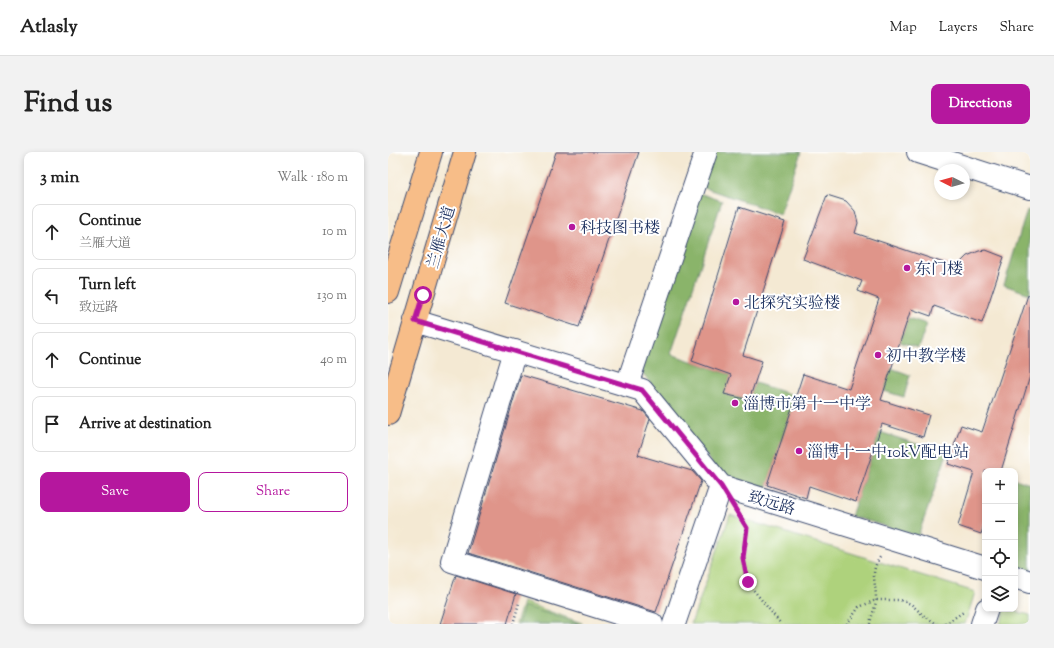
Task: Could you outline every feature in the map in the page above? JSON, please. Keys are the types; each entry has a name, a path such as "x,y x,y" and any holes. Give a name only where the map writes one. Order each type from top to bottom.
{"main road":[{"name":"兰雁大道","path":"388,292 431,152"},
{"name":"兰雁大道","path":"388,414 465,152"}],"street":[{"path":"627,385 706,152"},
{"path":"918,152 972,160 1030,188"},
{"path":"415,321 642,390 721,486 674,624"},
{"path":"515,351 452,561 652,624"},
{"name":"致远路","path":"721,486 982,567"},
{"path":"1018,578 1030,582"},
{"path":"982,624 986,612"}],"path":[{"path":"721,486 747,528 743,558 748,582 781,624"},
{"path":"870,624 876,600 873,583 874,564 894,539"},
{"path":"847,624 859,607 876,600 900,600 911,604 923,615 937,624"}],"green space":[{"path":"714,152 801,152 780,214 702,187"},
{"path":"696,192 722,201 671,354 731,375 725,394 748,400 755,383 796,396 766,489 719,473 641,371"},
{"path":"1027,210 1030,211 1030,294 1004,285"},
{"path":"908,318 927,324 918,348 900,342"},
{"path":"891,368 910,375 904,397 884,391"},
{"path":"880,432 947,454 918,536 851,516"},
{"path":"1018,480 1030,484 1030,571 1018,568"},
{"path":"730,515 975,592 965,624 691,624"},
{"path":"523,602 582,623 582,624 516,624"},
{"path":"524,606 578,623 518,624"},
{"path":"1004,612 1018,612 1030,615 1030,624 1000,624"}],"building":[{"name":"科技图书楼","path":"556,152 639,152 579,327 505,303"},
{"path":"827,195 846,201 855,211 858,223 855,233 956,267 967,256 979,251 986,250 1004,257 982,323 934,306 931,316 911,309 881,400 929,415 923,437 882,424 856,502 809,486 806,498 767,485 803,374 849,389 879,299 858,291 862,281 803,259"},
{"name":"北探究实验楼","path":"739,207 785,222 743,355 762,361 749,400 724,394 731,375 692,361"},
{"path":"1028,295 1030,295 1030,376 1002,468 982,468 981,534 958,526 974,472 948,464 961,425 982,432"},
{"path":"521,375 643,411 650,419 638,455 692,471 701,481 656,612 468,553"},
{"path":"456,575 516,594 507,624 440,624"}],"place":[{"name":"科技图书楼","path":"572,227"},
{"name":"东门楼","path":"907,268"},
{"name":"北探究实验楼","path":"736,302"},
{"name":"初中教学楼","path":"878,355"},
{"name":"淄博市第十一中学","path":"735,403"},
{"name":"淄博十一中10kV配电站","path":"799,451"}],"route":[{"path":"423,295 415,321 642,390 721,486 747,528 743,558 748,582"}]}
